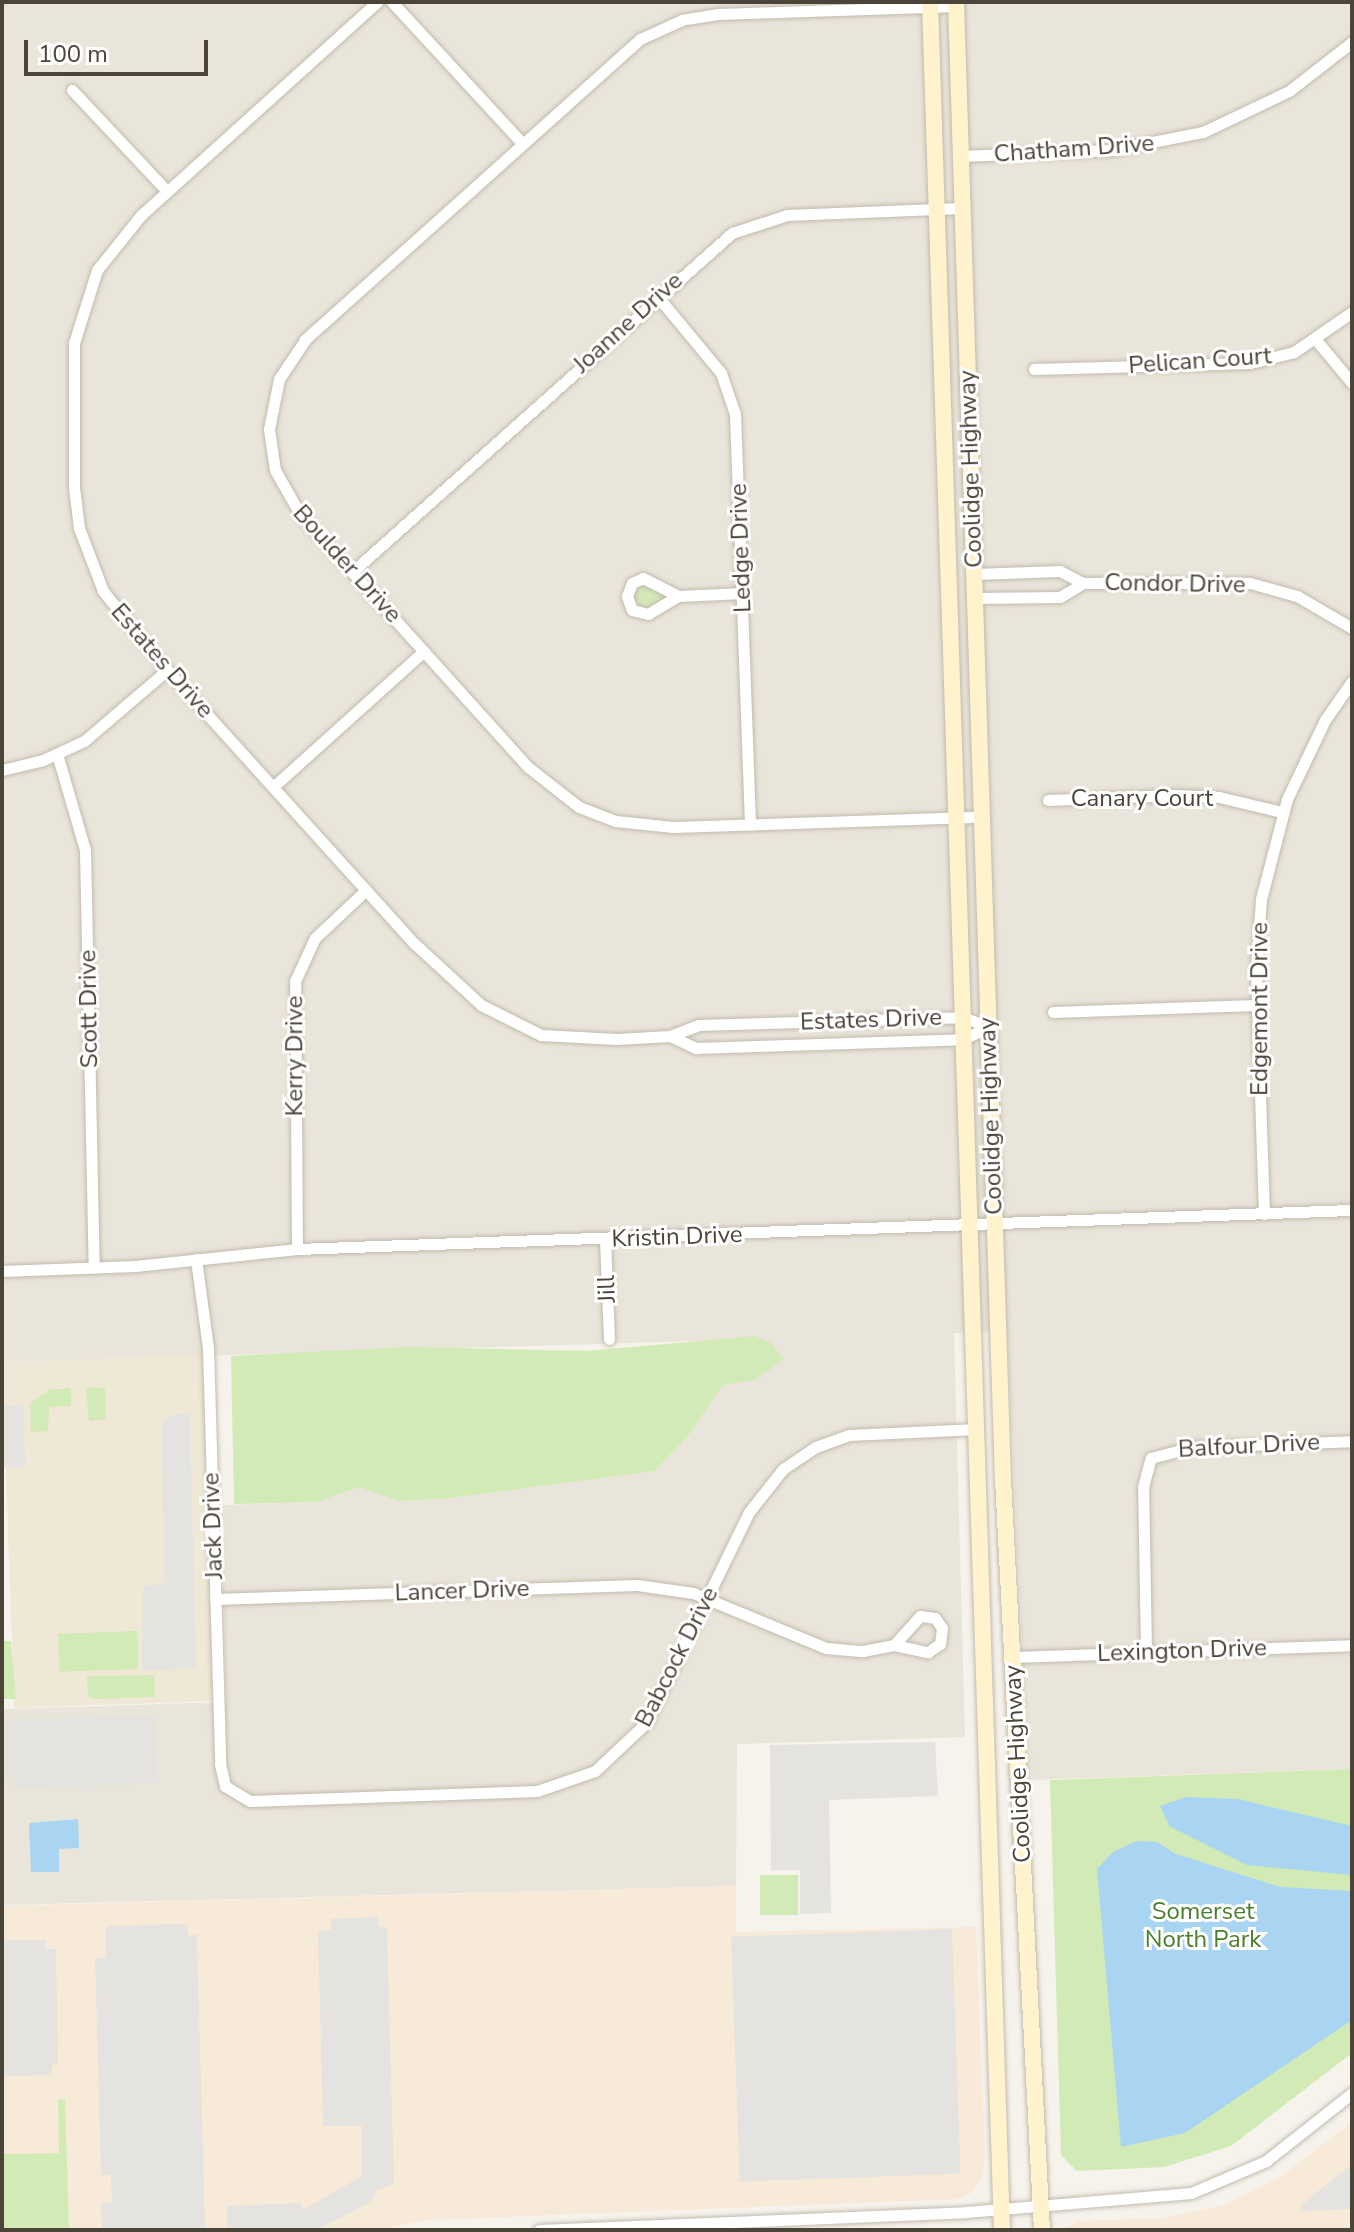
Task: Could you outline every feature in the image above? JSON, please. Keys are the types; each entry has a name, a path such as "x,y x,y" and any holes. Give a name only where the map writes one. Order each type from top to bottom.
{"main road":[{"name":"Coolidge Highway","path":"930,4 1002,2230"},
{"name":"Coolidge Highway","path":"956,4 1002,1435 1042,2230"},
{"path":"976,1429 992,1427 1002,1435"},
{"path":"984,1683 996,1695 1014,1693"},
{"path":"987,1758 1007,1755 1018,1769"}],"street":[{"name":"Estates Drive","path":"377,2 167,191 114,244 97,270 76,328 73,365 74,487 91,567 115,610 366,890 481,1005 541,1035 670,1036 698,1025 962,1017 989,1027"},
{"path":"392,2 522,143"},
{"name":"Boulder Drive","path":"956,4 718,14 682,20 626,50 305,340 279,379 269,429 275,470 294,506 528,767 579,807 648,826 982,817"},
{"name":"Chatham Drive","path":"960,156 1112,150 1203,132 1289,91 1352,42"},
{"path":"72,90 167,191"},
{"name":"Joanne Drive","path":"352,572 717,243 754,223 787,215 962,208"},
{"name":"Ledge Drive","path":"658,297 713,360 733,400 750,825"},
{"name":"Pelican Court","path":"1034,369 1250,363 1316,340 1352,312"},
{"path":"1316,340 1352,383"},
{"name":"Condor Drive","path":"974,574 1060,571 1083,583 1250,583 1297,596 1352,628"},
{"name":"Condor Drive","path":"975,598 1060,597 1083,583"},
{"path":"678,596 743,593"},
{"path":"273,787 424,651"},
{"path":"2,770 57,754 96,733 167,670"},
{"name":"Edgemont Drive","path":"1264,1214 1257,1005 1261,899 1282,812 1325,720 1352,681"},
{"name":"Scott Drive","path":"57,754 85,850 94,1268"},
{"name":"Canary Court","path":"1048,800 1176,795 1219,797 1282,812"},
{"name":"Kerry Drive","path":"297,1249 295,981 315,938 366,890"},
{"path":"1053,1012 1257,1005"},
{"name":"Estates Drive","path":"670,1036 696,1048 963,1039 989,1027"},
{"name":"Kristin Drive","path":"2,1271 94,1268 297,1249 1352,1210"},
{"name":"Jill","path":"605,1239 609,1339"},
{"name":"Jack Drive","path":"196,1259 208,1348 220,1764 229,1791"},
{"name":"Babcock Drive","path":"229,1791 259,1801 494,1793 537,1791 582,1778 609,1762 646,1723 760,1494 796,1459 849,1435 976,1429"},
{"name":"Balfour Drive","path":"1146,1652 1143,1487 1151,1458 1192,1447 1352,1441"},
{"name":"Lancer Drive","path":"215,1599 637,1585 707,1598 814,1646 863,1651 894,1645"},
{"name":"Lexington Drive","path":"1012,1657 1352,1645"},
{"path":"539,2230 1001,2210 1163,2197 1213,2187 1266,2161 1352,2093"}],"shaded area":[{"path":"2,2 1352,2 1352,1769 1029,1780 1007,1332 954,1333 965,1737 737,1744 736,1886 2,1905 2,1709 226,1702 222,1505 318,1502 359,1487 398,1501 443,1499 655,1471 688,1436 723,1385 755,1380 761,1339 2,1362"},
{"path":"207,1355 219,1701 14,1708 2,1362"},
{"path":"2,1405 24,1405 25,1467 3,1467"},
{"path":"190,1415 196,1668 142,1670 143,1587 165,1582 161,1426 169,1416"},
{"path":"154,1716 158,1783 16,1788 15,1777 2,1777 2,1720"},
{"path":"935,1742 938,1796 829,1800 831,1913 800,1914 800,1870 771,1870 770,1745"},
{"path":"736,1886 736,1932 976,1927 985,2157 982,2179 972,2192 960,2199 425,2220 379,2230 2,2230 2,1906"},
{"path":"378,1917 379,1927 387,1927 394,2184 377,2190 371,2202 316,2230 227,2230 227,2206 300,2203 303,2210 362,2176 362,2126 323,2126 318,1931 331,1930 331,1919"},
{"path":"187,1924 188,1935 197,1935 205,2230 102,2230 101,2203 112,2202 111,2175 101,2175 95,1958 106,1958 106,1926"},
{"path":"952,1929 961,2174 740,2182 731,1937"},
{"path":"2,1940 45,1940 45,1949 56,1949 58,2065 52,2065 52,2075 2,2076"},
{"path":"1352,2122 1352,2230 1061,2230 1081,2221 1162,2218 1224,2205 1280,2177"},
{"path":"1352,2164 1352,2209 1301,2211 1301,2205"}],"green space":[{"path":"641,585 664,594 664,598 648,609 640,607 634,597"},
{"path":"755,1336 771,1343 784,1359 755,1380 723,1385 688,1436 655,1471 443,1499 398,1501 359,1487 318,1502 234,1504 231,1356 410,1347 587,1351"},
{"path":"86,1387 105,1388 106,1419 89,1421"},
{"path":"71,1388 71,1406 49,1407 48,1431 31,1432 30,1403 49,1390"},
{"path":"137,1631 138,1669 59,1672 58,1634"},
{"path":"2,1641 11,1641 16,1699 2,1699"},
{"path":"154,1675 155,1697 93,1699 88,1695 87,1676"},
{"name":"Somerset North Park","path":"1352,1769 1352,2053 1231,2146 1164,2167 1077,2171 1061,2155 1050,1780"},
{"path":"760,1875 798,1875 798,1915 760,1915"},
{"path":"58,2099 65,2100 69,2230 2,2230 2,2154 59,2153"}],"water":[{"path":"1186,1797 1237,1799 1352,1826 1352,1875 1247,1865 1169,1826 1160,1806"},
{"path":"78,1819 79,1848 59,1849 59,1872 31,1872 29,1823"},
{"path":"1137,1841 1157,1842 1176,1854 1280,1887 1352,1891 1352,2020 1185,2133 1121,2147 1097,1869 1113,1852"}]}
